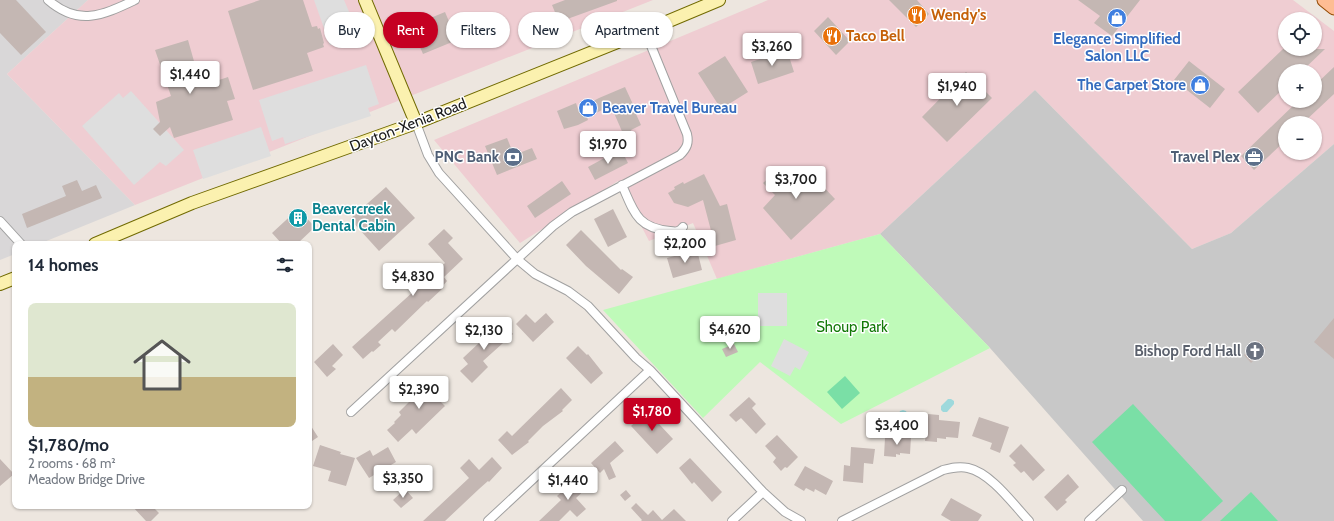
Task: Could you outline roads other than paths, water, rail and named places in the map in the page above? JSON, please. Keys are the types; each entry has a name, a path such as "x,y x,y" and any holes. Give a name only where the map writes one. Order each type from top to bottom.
{"main road":[{"path":"365,0 416,123"},
{"name":"Dayton-Xenia Road","path":"673,19 719,0"},
{"path":"1324,0 1334,8"},
{"name":"Dayton-Xenia Road","path":"102,241 192,204 416,123 602,48"},
{"path":"0,284 12,279"}],"street":[{"path":"48,0 60,10 69,14 89,17 108,12 136,0"},
{"path":"351,412 552,226 572,212 680,155 686,150 688,143 687,134 651,48"},
{"path":"416,123 428,155 439,173 517,258 535,274 571,293 586,305 636,358 650,370 763,492 785,512 801,521"},
{"path":"622,185 635,214 646,225 651,228 676,232 680,231 683,227"},
{"path":"0,221 18,241"},
{"path":"488,521 650,370"},
{"path":"842,521 943,470 961,467 974,470 987,477 1029,521"},
{"path":"1089,521 1122,490"},
{"path":"732,521 763,492"}],"water":[{"path":"948,399 954,401 954,404 947,412 943,412 941,410 941,406"},
{"path":"903,410 907,413 908,421 905,426 900,428 898,426 899,414 900,411"}],"place":[{"name":"Wendy's","path":"917,15"},
{"name":"Elegance Simplified Salon LLC","path":"1117,18"},
{"name":"Taco Bell","path":"832,36"},
{"name":"The Carpet Store","path":"1200,85"},
{"name":"Beaver Travel Bureau","path":"588,108"},
{"name":"PNC Bank","path":"513,157"},
{"name":"Travel Plex","path":"1254,157"},
{"name":"Beavercreek Dental Cabin","path":"298,218"},
{"name":"Bishop Ford Hall","path":"1255,351"}],"park label":[{"name":"Shoup Park","path":"852,327"}]}
